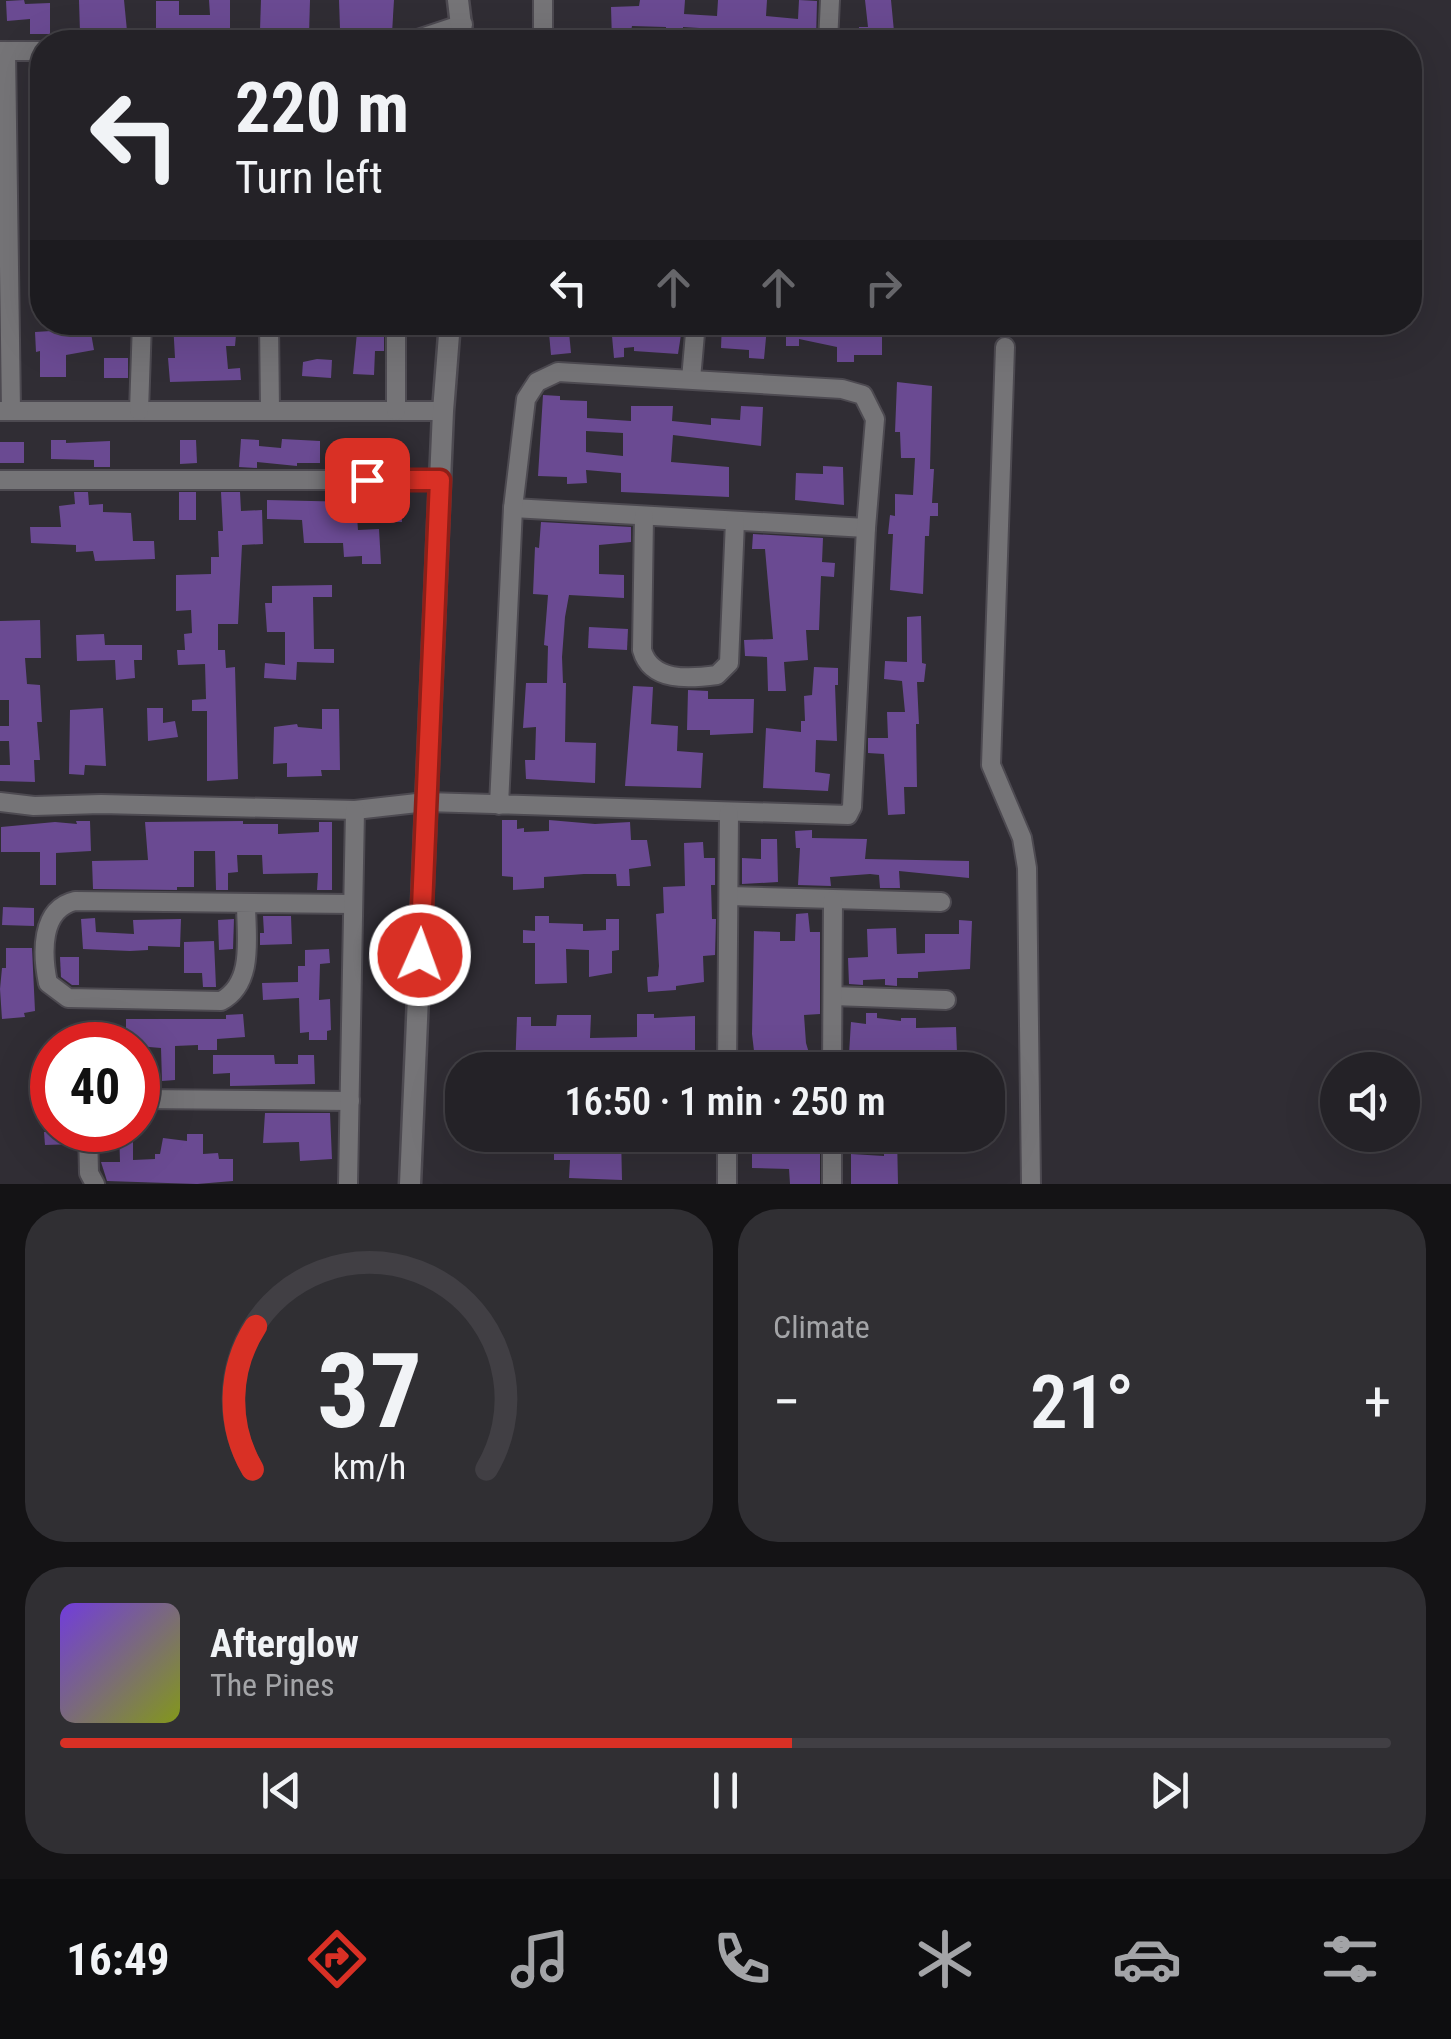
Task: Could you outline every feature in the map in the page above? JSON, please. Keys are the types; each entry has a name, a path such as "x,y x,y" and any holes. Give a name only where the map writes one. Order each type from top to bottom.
{"street":[{"path":"458,0 463,30"},
{"path":"543,30 544,0"},
{"path":"829,30 830,0"},
{"path":"30,52 3,51 5,411 443,411"},
{"path":"139,411 142,335"},
{"path":"270,335 270,411"},
{"path":"396,335 396,411"},
{"path":"410,1184 449,335"},
{"path":"692,379 695,335"},
{"path":"1005,347 991,765 1022,838 1026,868 1032,1184"},
{"path":"0,802 34,806 355,810 426,802 499,805 729,813 848,815 852,812 866,528 876,420 863,395 842,390 558,372 537,382 526,400 513,508 499,805"},
{"path":"0,480 440,480"},
{"path":"513,508 866,528"},
{"path":"644,516 642,650 650,667 662,674 686,678 717,676 729,663 735,521"},
{"path":"348,1184 355,810"},
{"path":"728,1052 729,813"},
{"path":"729,896 941,902"},
{"path":"832,1052 833,900"},
{"path":"246,903 244,976 233,994 221,1000 68,998 48,983 47,926 56,909 64,904 246,903 353,904"},
{"path":"833,996 946,1000"},
{"path":"160,1098 350,1101"},
{"path":"89,1152 95,1184"},
{"path":"727,1152 727,1184"},
{"path":"832,1152 832,1184"}],"building":[{"path":"79,0 124,0 127,30 80,30"},
{"path":"209,0 230,0 230,30 156,30 156,1 179,1 179,15 210,15"},
{"path":"261,0 310,0 309,30 260,30"},
{"path":"339,0 394,0 392,30 340,29"},
{"path":"640,0 685,0 684,14 717,16 718,0 767,0 766,16 798,19 799,0 817,1 816,30 666,30 632,26 631,30 612,30 611,7 639,6"},
{"path":"865,0 891,0 894,30 859,30 868,27"},
{"path":"6,1 50,3 50,30 30,30 30,19 7,21"},
{"path":"35,335 91,335 94,350 66,355 66,377 40,377 40,351 36,352"},
{"path":"174,335 236,335 235,346 226,346 228,369 240,368 241,380 170,382 168,358 175,358"},
{"path":"357,335 384,335 384,351 375,351 374,375 353,374"},
{"path":"549,335 569,335 571,353 551,355"},
{"path":"681,335 678,354 634,351 634,347 624,348 624,357 614,358 612,336 607,336"},
{"path":"722,335 766,335 764,359 749,358 749,350 721,348"},
{"path":"776,335 882,335 882,355 854,355 854,362 837,362 837,347 799,339 799,346 786,346 786,337"},
{"path":"104,358 128,358 128,378 104,378"},
{"path":"332,360 331,378 302,376 303,362"},
{"path":"897,382 932,386 930,469 934,469 932,503 938,503 938,516 930,516 929,536 925,536 923,594 890,590 890,515 895,516 895,494 913,495 915,458 901,458 900,432 895,432"},
{"path":"543,395 587,401 587,418 631,421 631,406 673,406 672,421 711,425 711,418 740,420 741,406 763,407 761,446 673,435 671,462 729,467 729,497 621,492 621,473 586,470 587,483 567,484 567,477 538,476","holes":["586,431 623,433 623,456 586,452"]},
{"path":"241,439 281,448 282,439 320,441 320,463 297,466 257,462 257,468 239,467"},
{"path":"51,440 110,441 110,467 94,467 94,460 51,459"},
{"path":"180,440 196,440 197,463 180,464"},
{"path":"384,440 400,442 399,468 382,468"},
{"path":"0,442 24,442 24,463 0,463"},
{"path":"344,442 361,443 360,468 343,467"},
{"path":"823,466 843,467 844,505 795,500 796,473 823,474"},
{"path":"74,492 88,492 89,505 103,504 103,512 131,513 133,541 154,541 155,559 95,561 93,551 76,552 76,545 31,543 30,527 61,527 59,506 75,504"},
{"path":"179,492 196,492 196,520 179,520"},
{"path":"221,492 240,492 241,511 262,510 263,544 242,545 238,624 218,624 218,650 225,650 226,668 235,667 238,779 207,781 207,711 192,711 192,700 206,699 205,664 178,665 177,650 185,650 184,634 192,633 191,610 176,611 176,575 211,574 211,557 219,557 218,531 223,531"},
{"path":"381,492 401,492 402,522 382,522"},
{"path":"267,500 356,502 358,530 379,529 381,564 362,564 362,556 344,557 343,543 304,543 302,520 267,519"},
{"path":"541,522 631,527 631,542 599,545 599,574 624,575 624,598 569,595 565,617 565,742 596,743 595,783 526,779 525,760 535,760 536,727 523,728 526,683 547,683 548,646 544,645 548,595 533,594 535,547 539,548"},
{"path":"753,534 823,538 822,562 835,563 834,577 821,576 819,630 806,630 808,660 784,662 786,691 768,691 767,657 745,656 744,640 773,639 765,549 752,549"},
{"path":"332,585 332,597 313,597 314,649 334,649 334,663 297,662 296,680 264,678 265,663 285,665 285,632 267,632 265,603 272,603 272,586"},
{"path":"921,616 922,663 926,664 924,682 917,682 917,787 904,787 905,814 888,815 884,754 868,753 868,738 888,738 887,712 905,712 902,681 884,679 885,661 907,662 907,617"},
{"path":"40,620 41,658 25,658 27,684 40,685 42,722 37,722 40,760 34,760 35,782 0,781 0,765 10,765 9,741 0,741 0,726 9,726 9,700 0,700 0,621"},
{"path":"589,627 628,629 627,650 588,648"},
{"path":"104,634 105,645 142,645 142,660 134,660 135,678 116,680 115,660 77,661 76,635"},
{"path":"814,667 838,668 837,741 816,740 815,772 830,774 828,791 763,788 766,728 801,732 801,721 805,721 804,696 812,695"},
{"path":"633,686 653,687 651,724 678,726 677,751 703,753 701,788 625,786"},
{"path":"688,690 708,691 708,699 754,699 753,733 710,735 710,730 687,730"},
{"path":"103,708 106,766 85,765 84,775 69,774 70,710"},
{"path":"147,708 163,708 163,723 175,721 178,737 148,741"},
{"path":"322,709 339,709 340,770 321,770 322,776 287,777 287,763 273,764 274,727 297,724 322,729"},
{"path":"502,820 517,820 517,829 524,828 524,832 549,831 549,820 630,822 631,840 647,840 651,866 629,869 630,886 617,886 616,874 584,874 544,877 544,888 513,890 513,877 502,876"},
{"path":"76,821 90,821 91,851 56,853 56,885 40,885 40,852 1,852 1,827 77,824"},
{"path":"145,822 278,824 278,834 319,832 319,822 332,822 332,890 317,890 318,873 263,874 262,855 237,855 238,872 228,873 228,890 216,890 215,851 194,851 194,887 93,889 92,861 148,860"},
{"path":"812,830 812,838 867,839 865,859 969,861 969,878 899,871 900,888 880,888 879,875 870,874 830,877 831,886 798,885 800,848 796,848 795,831"},
{"path":"761,839 777,839 778,882 742,884 742,858 761,859"},
{"path":"703,842 704,858 715,858 715,885 711,885 712,919 716,919 715,955 703,956 704,982 648,992 647,977 658,976 656,914 664,913 663,887 685,886 684,843"},
{"path":"3,907 34,908 34,926 2,925"},
{"path":"808,913 810,932 820,932 820,1014 804,1015 809,1052 754,1052 754,931 780,932 780,941 795,941 796,914"},
{"path":"263,916 291,916 292,944 260,945"},
{"path":"535,916 549,916 549,923 583,924 583,931 606,930 606,919 619,919 619,950 612,951 612,973 589,977 589,950 566,949 567,983 535,984 535,943 523,943 523,930 535,931"},
{"path":"95,918 96,932 134,934 133,920 181,919 180,947 83,949 81,919"},
{"path":"234,919 233,949 219,950 218,920"},
{"path":"959,920 972,921 970,969 918,972 918,978 897,978 897,986 885,985 885,979 849,984 848,958 868,957 867,929 896,928 897,954 925,953 925,934 959,934"},
{"path":"214,941 216,987 203,987 202,973 184,973 184,942"},
{"path":"6,948 32,948 35,1011 24,1013 25,1017 2,1019 0,989"},
{"path":"329,949 330,963 320,964 319,1000 330,999 331,1030 327,1031 327,1040 309,1040 309,1032 300,1033 299,998 263,1000 262,983 298,982 298,966 305,966 305,950"},
{"path":"60,957 79,957 79,985 61,977"},
{"path":"866,1013 877,1013 877,1018 916,1018 916,1028 956,1027 957,1052 849,1052 851,1022 866,1024"},
{"path":"243,1014 245,1037 217,1039 217,1050 198,1050 198,1045 175,1046 175,1080 162,1081 160,1022 126,1022 226,1019 226,1015"},
{"path":"637,1014 654,1014 654,1018 695,1016 695,1052 516,1052 517,1017 531,1017 531,1026 556,1026 557,1015 591,1015 590,1038 637,1037"},
{"path":"213,1055 274,1055 275,1064 298,1064 298,1055 314,1055 315,1084 230,1086 230,1073 213,1074"},
{"path":"265,1113 330,1113 332,1159 300,1161 299,1142 263,1143"},
{"path":"187,1134 203,1134 203,1154 218,1153 219,1159 233,1159 233,1181 107,1181 101,1162 120,1162 120,1152 133,1152 133,1160 155,1159 163,1138 187,1141"},
{"path":"554,1152 621,1152 622,1180 569,1178 570,1160 554,1160"},
{"path":"752,1152 820,1152 820,1184 790,1184 789,1169 752,1168"},
{"path":"884,1152 897,1152 898,1184 851,1184 851,1154 884,1156"}],"route":[{"path":"367,480 440,480 420,955"}]}
